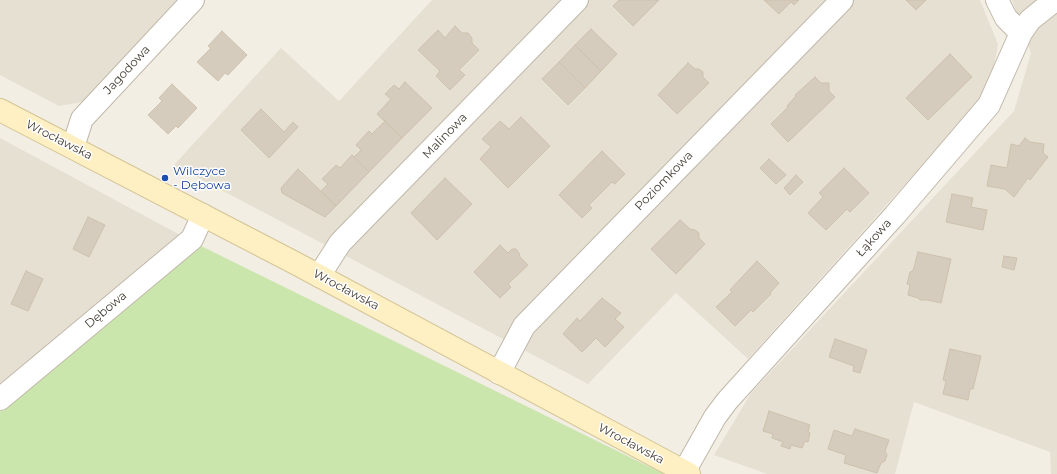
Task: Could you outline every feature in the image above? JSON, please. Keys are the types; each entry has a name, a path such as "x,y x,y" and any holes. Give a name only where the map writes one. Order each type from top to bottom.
{"street":[{"name":"Jagodowa","path":"73,147 82,119 193,0"},
{"name":"Malinowa","path":"319,276 340,243 450,132 577,0"},
{"name":"Poziomkowa","path":"499,373 524,326 668,176 842,0"},
{"path":"997,0 1006,18 1022,33"},
{"name":"Łąkowa","path":"687,473 715,417 726,401 895,215 989,104 1022,33 1030,20 1055,0"},
{"name":"Wrocławska","path":"0,110 319,276 687,473"},
{"name":"Dębowa","path":"0,399 192,239 203,215"}],"shaded area":[{"path":"0,0 178,0 82,102 59,106 0,75"},
{"path":"432,0 980,0 998,44 993,73 980,101 748,359 676,293 588,384 174,165 281,48 339,101"},
{"path":"1012,0 1057,0 1057,474 1051,474 1050,452 914,402 895,474 767,474 714,455 751,393 1014,111 1031,53"},
{"path":"0,138 182,236 0,384"}],"green space":[{"path":"199,245 664,474 0,474 0,412"}],"building":[{"path":"619,0 659,0 633,26 613,6"},
{"path":"764,0 799,0 794,5 791,2 779,14"},
{"path":"906,0 926,0 916,10"},
{"path":"455,26 462,33 468,33 472,38 472,43 479,50 459,70 465,75 450,90 436,76 440,71 418,50 438,30 445,38"},
{"path":"591,29 617,54 601,71 575,45"},
{"path":"222,31 247,55 228,75 225,73 218,81 197,62 211,48 208,46"},
{"path":"575,45 601,71 585,88 559,62"},
{"path":"950,54 972,77 928,120 906,98"},
{"path":"559,62 585,88 568,105 542,79"},
{"path":"688,63 695,69 699,69 703,72 703,77 709,83 677,114 658,95"},
{"path":"815,77 821,83 829,83 829,91 835,97 788,142 771,124 788,107 787,106 796,96 795,95"},
{"path":"405,82 432,108 402,138 377,114 391,99 385,94 394,85 399,89"},
{"path":"172,84 197,108 178,128 176,126 168,134 148,115 162,101 159,98"},
{"path":"261,109 284,132 293,122 298,127 269,158 241,130"},
{"path":"521,117 550,146 508,188 480,159 491,147 482,139 500,121 509,129"},
{"path":"385,121 402,138 369,172 354,157 361,150 356,145 369,131 372,134"},
{"path":"1025,138 1030,142 1044,144 1043,153 1048,157 1030,180 1028,178 1014,197 1005,189 987,186 991,165 1007,168 1011,144 1019,146"},
{"path":"602,151 625,174 615,184 612,182 589,205 592,208 582,218 559,195"},
{"path":"352,155 369,172 336,206 321,191 328,184 322,179 336,165 340,168"},
{"path":"769,159 786,175 776,184 760,168"},
{"path":"844,168 869,193 850,212 847,209 826,230 808,213 823,197 819,193"},
{"path":"298,169 336,206 325,217 282,193 281,188"},
{"path":"796,175 803,182 790,195 784,188"},
{"path":"445,178 472,204 437,240 411,213"},
{"path":"952,194 973,198 971,207 987,210 983,230 946,222"},
{"path":"88,217 105,225 89,257 73,249"},
{"path":"680,220 690,229 699,233 699,238 705,244 676,274 651,249"},
{"path":"500,245 508,253 512,249 516,249 520,257 528,265 508,284 511,287 500,298 474,272"},
{"path":"918,252 951,259 941,303 920,300 908,295 910,285 907,284 910,272 913,271"},
{"path":"1004,256 1017,258 1014,270 1002,267"},
{"path":"757,261 779,283 770,293 771,294 753,312 751,310 735,326 716,307 732,292 730,290"},
{"path":"26,271 43,279 28,311 11,304"},
{"path":"602,298 621,313 615,319 624,327 605,347 596,338 582,352 563,334 577,318 580,321"},
{"path":"835,339 867,350 860,373 853,371 854,366 829,357"},
{"path":"950,349 981,356 973,389 970,389 968,400 943,394 946,381 943,380"},
{"path":"769,411 810,425 808,442 805,441 802,448 791,445 790,449 781,446 783,442 772,438 773,434 763,431"},
{"path":"855,429 889,440 885,451 887,455 885,461 881,463 877,473 844,463 846,455 828,449 834,430 852,436"}],"place":[{"name":"Wilczyce - Dębowa","path":"165,178"}]}
